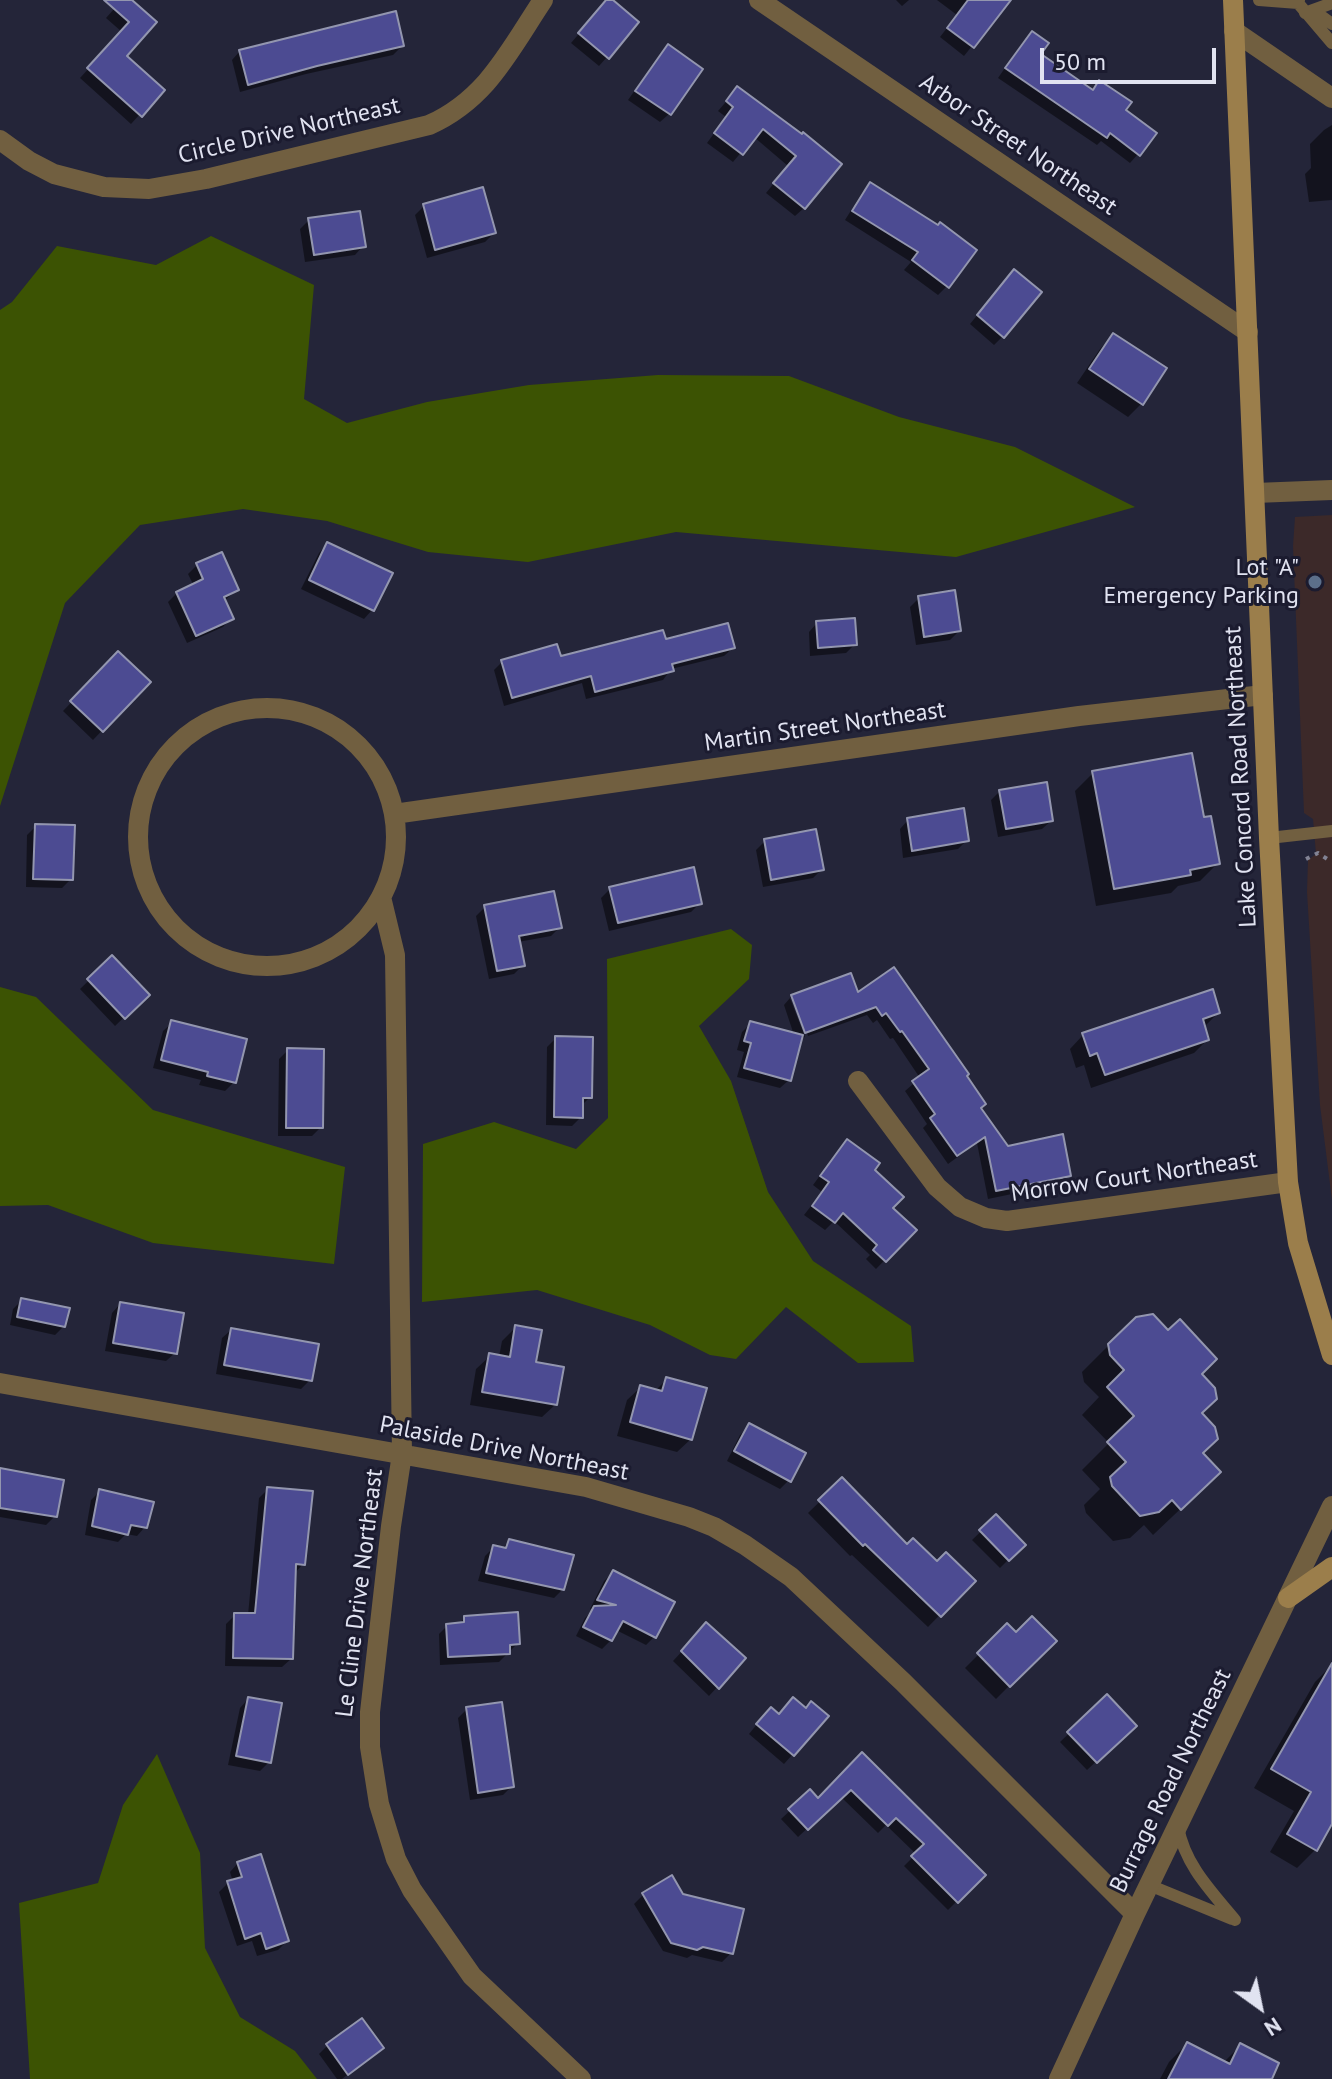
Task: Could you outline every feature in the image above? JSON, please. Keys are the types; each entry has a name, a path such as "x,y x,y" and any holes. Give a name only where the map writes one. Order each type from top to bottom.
{"main road":[{"name":"Lake Concord Road Northeast","path":"1233,0 1269,838 1288,1182 1298,1243 1332,1355"},
{"path":"1312,1292 1332,1301"},
{"path":"1288,1598 1332,1567"}],"street":[{"name":"Circle Drive Northeast","path":"0,140 54,174 104,187 149,189 206,179 429,125 470,100 491,78 543,0"},
{"name":"Arbor Street Northeast","path":"759,0 1248,332"},
{"path":"1234,31 1332,98"},
{"path":"1255,493 1332,490"},
{"name":"Martin Street Northeast","path":"394,814 1079,716 1263,695"},
{"path":"268,708 294,711 318,718 340,730 376,766 394,814 396,842 392,871 381,897 364,922 341,942 315,957 286,965 255,966 226,959 199,947 175,928 156,904 144,877 138,847 139,817 148,788 163,762 183,740 208,723 248,710 268,708"},
{"name":"Le Cline Drive Northeast","path":"381,897 395,955 402,1454 370,1712 370,1747 379,1804 396,1859 412,1890 472,1976 581,2079"},
{"name":"Morrow Court Northeast","path":"858,1081 937,1187 960,1207 986,1218 1007,1221 1288,1182"},
{"name":"Palaside Drive Northeast","path":"0,1383 586,1487 714,1527 791,1577 903,1682 1135,1914"},
{"name":"Burrage Road Northeast","path":"1059,2079 1332,1506"}],"lane":[{"path":"1259,0 1314,7 1332,24"},
{"path":"1314,7 1318,28 1332,40"},
{"path":"1269,838 1332,831"},
{"path":"1149,1885 1235,1920 1192,1866 1178,1827"}],"path":[{"path":"1306,859 1318,853 1332,862"}],"shaded area":[{"path":"1332,515 1332,1200 1320,1105 1307,892 1308,860 1316,854 1313,819 1304,813 1293,546 1295,517"}],"green space":[{"path":"211,236 314,285 304,399 347,423 427,402 529,385 658,375 789,376 899,417 1015,447 1135,507 956,557 676,532 528,562 428,552 327,521 243,509 140,525 65,603 0,806 0,310 12,302 57,246 156,265"},
{"path":"731,929 752,945 749,979 699,1026 731,1081 768,1192 813,1261 911,1326 914,1362 858,1363 786,1307 736,1359 710,1355 650,1325 537,1290 422,1302 423,1144 494,1122 576,1149 608,1118 607,959"},
{"path":"0,987 36,997 153,1110 345,1167 334,1264 153,1243 48,1205 0,1206"},
{"path":"157,1754 200,1853 205,1948 240,2017 295,2051 317,2079 30,2079 19,1903 98,1883 123,1805"}],"building":[{"path":"104,0 132,0 157,22 127,56 165,90 142,117 87,68 129,22"},
{"path":"606,0 613,0 639,22 609,59 578,33"},
{"path":"968,0 1011,0 974,48 947,28"},
{"path":"396,11 404,46 248,85 239,50"},
{"path":"1032,31 1049,43 1041,54 1093,90 1099,80 1132,102 1126,110 1157,133 1140,156 1110,133 1107,138 1005,68"},
{"path":"668,44 703,69 671,115 635,91"},
{"path":"737,86 803,132 842,164 805,209 773,183 796,156 763,129 743,155 714,133 733,107 726,101"},
{"path":"870,182 938,225 940,222 977,250 949,288 912,260 918,252 852,211"},
{"path":"483,187 496,233 435,250 423,204"},
{"path":"360,211 366,247 314,255 308,218"},
{"path":"1014,269 1042,292 1004,338 977,315"},
{"path":"1113,333 1167,368 1143,405 1089,369"},
{"path":"327,542 393,573 374,611 309,580"},
{"path":"222,552 239,590 224,597 234,619 196,636 176,592 203,579 196,563"},
{"path":"955,590 961,631 924,637 918,596"},
{"path":"855,618 857,645 818,648 816,621"},
{"path":"728,623 735,648 672,664 674,671 595,692 591,676 512,698 501,660 557,644 561,656 663,630 666,639"},
{"path":"118,651 151,682 103,732 70,701"},
{"path":"1192,753 1204,817 1211,816 1220,864 1190,870 1191,875 1114,889 1092,771"},
{"path":"1047,782 1053,821 1006,829 999,790"},
{"path":"964,808 969,841 912,851 907,818"},
{"path":"35,824 75,825 73,880 33,879"},
{"path":"816,829 824,870 771,880 764,839"},
{"path":"694,867 702,904 618,923 609,887"},
{"path":"554,891 562,928 519,936 525,966 497,971 484,905"},
{"path":"112,955 150,995 125,1019 87,979"},
{"path":"894,967 969,1074 967,1076 986,1104 981,1108 1008,1146 1063,1134 1071,1176 996,1191 985,1137 957,1156 930,1118 935,1114 912,1081 929,1069 902,1031 886,1013 882,1016 876,1007 805,1033 791,995 851,973 858,992"},
{"path":"1213,989 1220,1013 1203,1019 1209,1040 1105,1075 1097,1053 1090,1056 1082,1033"},
{"path":"171,1020 247,1039 236,1083 161,1060"},
{"path":"750,1021 803,1035 791,1081 744,1068 751,1043 744,1041"},
{"path":"555,1036 593,1037 592,1098 583,1098 583,1118 554,1117"},
{"path":"287,1048 324,1049 323,1128 286,1128"},
{"path":"847,1139 880,1163 875,1170 904,1197 893,1208 917,1230 886,1262 873,1250 877,1245 843,1213 835,1223 812,1206 829,1182 820,1176"},
{"path":"21,1298 70,1308 65,1327 17,1317"},
{"path":"120,1302 184,1313 177,1354 113,1343"},
{"path":"1153,1314 1168,1330 1180,1319 1217,1359 1202,1374 1215,1388 1217,1399 1202,1413 1215,1427 1218,1439 1203,1453 1221,1472 1181,1510 1172,1500 1159,1512 1140,1516 1112,1486 1110,1477 1126,1462 1107,1442 1134,1416 1107,1387 1124,1370 1110,1355 1108,1344 1136,1317"},
{"path":"515,1325 542,1330 536,1362 564,1367 557,1405 482,1392 489,1353 510,1357"},
{"path":"231,1328 319,1344 312,1381 224,1365"},
{"path":"666,1377 707,1388 692,1440 630,1422 640,1385 662,1391"},
{"path":"749,1423 806,1453 791,1482 734,1451"},
{"path":"0,1468 64,1480 57,1517 0,1508"},
{"path":"842,1477 907,1544 913,1538 937,1561 946,1552 976,1581 941,1617 818,1500"},
{"path":"267,1487 313,1491 305,1565 296,1564 293,1659 233,1658 234,1613 255,1613"},
{"path":"99,1489 154,1502 147,1528 131,1525 128,1535 92,1526"},
{"path":"996,1514 1026,1545 1009,1561 979,1530"},
{"path":"509,1539 574,1555 564,1590 486,1573 493,1545 506,1548"},
{"path":"613,1570 675,1602 656,1638 623,1621 612,1641 583,1627 594,1606 616,1605 597,1600"},
{"path":"518,1612 520,1644 510,1645 510,1654 448,1657 446,1624 464,1622 464,1616"},
{"path":"1032,1616 1057,1641 1010,1687 977,1653 1007,1623 1016,1632"},
{"path":"706,1622 746,1658 719,1689 681,1651"},
{"path":"1332,1663 1332,1824 1317,1851 1287,1834 1311,1792 1271,1769"},
{"path":"1107,1694 1137,1726 1097,1763 1067,1732"},
{"path":"248,1697 282,1703 271,1763 236,1756"},
{"path":"793,1697 806,1708 811,1701 829,1716 794,1756 756,1724 771,1707 779,1714"},
{"path":"502,1702 514,1787 478,1793 466,1707"},
{"path":"862,1752 986,1875 958,1903 911,1856 924,1844 896,1818 888,1826 851,1790 808,1830 788,1809 810,1789 818,1798"},
{"path":"261,1854 289,1941 266,1949 261,1933 245,1939 227,1881 242,1877 237,1862"},
{"path":"672,1875 683,1894 744,1909 733,1954 671,1943 642,1893"},
{"path":"362,2018 384,2048 348,2075 326,2044"},
{"path":"1187,2042 1230,2064 1240,2043 1279,2063 1272,2079 1168,2079"}],"place":[{"name":"Lot \"A\" Emergency Parking","path":"1315,582"}]}
